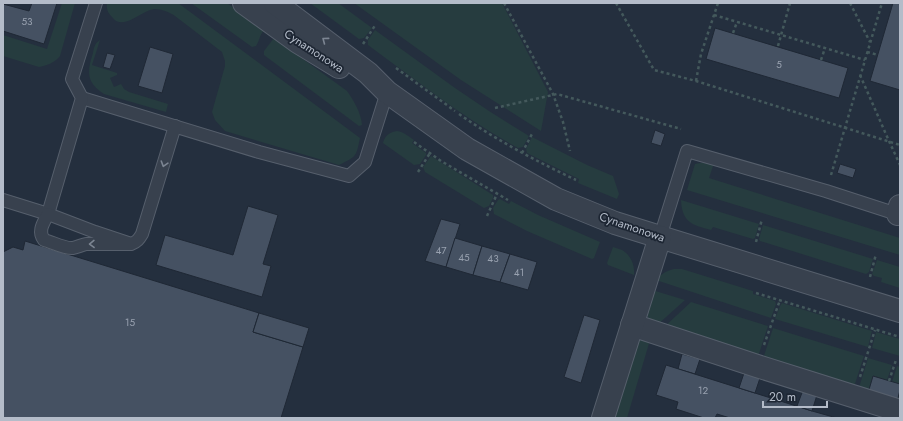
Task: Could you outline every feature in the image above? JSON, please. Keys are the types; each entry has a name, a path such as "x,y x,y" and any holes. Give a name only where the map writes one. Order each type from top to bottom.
{"street":[{"name":"Cynamonowa","path":"244,3 298,42 371,86 387,92"},
{"name":"Cynamonowa","path":"275,3 368,73 387,92 467,148 556,199 615,223 900,311"},
{"path":"603,418 660,237"},
{"path":"632,325 900,411"}],"lane":[{"path":"96,3 72,79 82,98 48,214 41,228 42,237 44,240 70,248 75,248 86,244 131,244 139,239 142,234 175,126"},
{"path":"82,98 259,152 349,176 365,162 387,92"},
{"path":"660,237 686,151 899,212"},
{"path":"3,200 48,214 131,244"}],"path":[{"path":"504,3 553,94 563,122 570,151"},
{"path":"616,3 654,70 696,81 900,145"},
{"path":"696,81 701,54 718,3"},
{"path":"778,46 790,3"},
{"path":"850,3 870,42"},
{"path":"826,191 882,3"},
{"path":"714,15 865,60"},
{"path":"733,33 737,22"},
{"path":"369,48 363,44 376,24"},
{"path":"821,60 825,48"},
{"path":"867,52 878,55"},
{"path":"394,67 472,123 522,153 576,180"},
{"path":"860,75 900,165"},
{"path":"495,108 557,94 681,129"},
{"path":"522,153 533,132"},
{"path":"418,172 430,153"},
{"path":"487,216 498,194"},
{"path":"756,242 762,219"},
{"path":"870,277 876,254"},
{"path":"756,293 900,337"},
{"path":"757,366 780,300"},
{"path":"854,396 875,330"},
{"path":"889,381 896,360"}],"green space":[{"path":"62,3 75,3 60,56 58,58 51,63 39,67 3,56 3,35 47,49"},
{"path":"107,3 178,3 360,138 355,155 339,165 225,131 215,120 212,112 225,66 222,52 168,12 154,9 126,22 121,22 116,21 109,14"},
{"path":"191,3 227,3 264,30 256,46 252,47"},
{"path":"310,3 338,3 372,28 364,38 359,39"},
{"path":"354,3 502,3 548,92 541,131 461,80"},
{"path":"375,30 455,88 529,136 523,147 518,148 479,125 368,45 368,40"},
{"path":"274,38 347,91 357,107 362,125 359,126 264,55 264,51"},
{"path":"100,40 92,65 117,73 117,75 110,78 114,87 121,84 124,89 129,92 168,104 166,112 104,94 98,90 91,81 89,71 95,45"},
{"path":"397,131 404,133 414,140 412,143 426,153 420,164 414,165 383,143 388,134"},
{"path":"532,137 587,165 613,176 619,194 617,199 578,183 579,179 527,153 526,149"},
{"path":"431,156 493,195 489,206 484,208 425,172 423,167"},
{"path":"706,162 714,163 709,178 900,238 900,255 687,190 695,164"},
{"path":"500,199 509,204 511,201 538,215 600,242 594,258 592,259 527,231 494,214 493,208"},
{"path":"681,200 759,224 755,238 753,239 713,227 711,230 690,222 684,214"},
{"path":"763,225 873,259 869,272 866,274 760,241 759,239"},
{"path":"613,247 622,250 628,255 633,264 634,275 608,265 607,263"},
{"path":"877,260 900,267 900,288 881,282 882,278 872,274"},
{"path":"674,269 682,269 753,291 753,294 775,301 776,304 771,318 656,280 664,273"},
{"path":"652,290 685,300 656,326 648,318 647,314"},
{"path":"691,302 768,326 757,360 662,329"},
{"path":"782,303 872,331 868,347 775,319"},
{"path":"773,328 864,356 853,390 762,362"},
{"path":"876,332 900,339 900,356 872,348"},
{"path":"636,336 650,340 627,418 613,418"},
{"path":"868,358 892,365 887,380 873,376 868,393 897,402 900,390 900,404 858,391"},
{"path":"897,366 900,367 900,384 892,382"}],"building":[{"path":"32,3 57,3 44,44 3,31 3,4 29,11"},
{"path":"893,3 900,3 900,90 870,81"},
{"path":"715,28 848,68 839,98 706,59"},
{"path":"150,47 173,54 162,93 138,86"},
{"path":"107,53 115,55 110,69 103,67"},
{"path":"655,130 665,134 661,146 651,143"},
{"path":"840,164 856,169 853,178 837,173"},
{"path":"248,206 278,215 263,264 271,266 262,297 156,265 165,235 233,255"},
{"path":"441,219 460,224 446,267 425,261"},
{"path":"455,238 482,246 473,275 446,267"},
{"path":"25,241 259,313 253,332 303,347 281,418 3,418 3,252 13,247 23,250"},
{"path":"482,246 510,254 500,282 473,275"},
{"path":"510,254 537,262 528,290 500,282"},
{"path":"259,313 309,328 303,347 253,332"},
{"path":"584,315 600,320 581,383 564,377"},
{"path":"682,354 700,359 695,374 678,369"},
{"path":"666,365 837,418 730,418 717,414 715,418 704,418 676,409 678,402 656,395"},
{"path":"744,373 760,378 755,393 739,388"},
{"path":"873,376 900,384 897,402 868,393"},
{"path":"803,390 817,395 812,411 797,406"}]}
